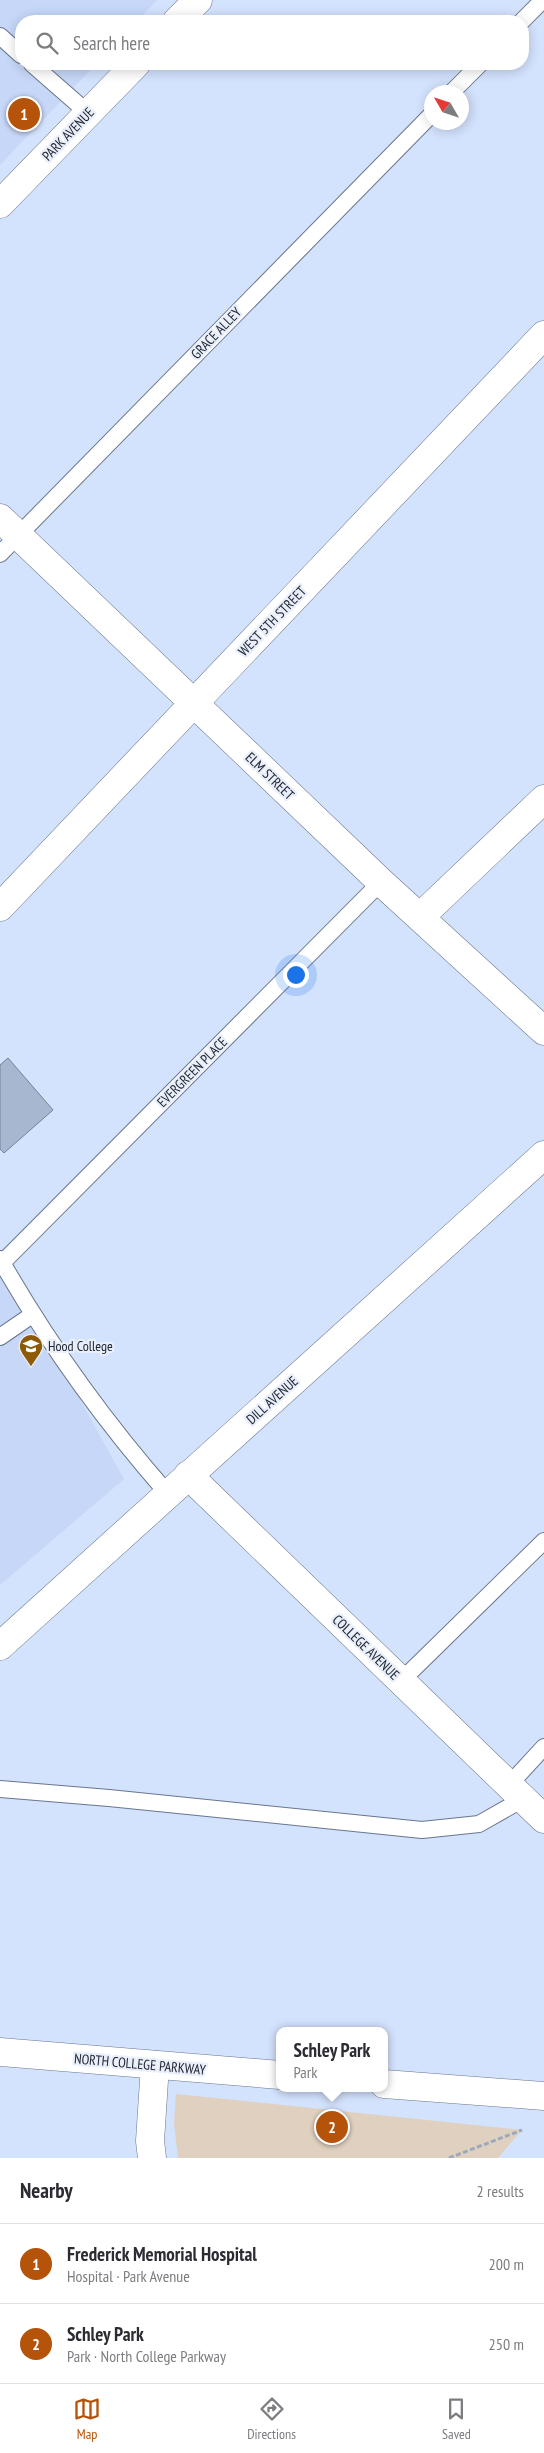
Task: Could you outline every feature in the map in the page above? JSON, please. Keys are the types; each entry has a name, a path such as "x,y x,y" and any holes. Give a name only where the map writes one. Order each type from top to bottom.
{"street":[{"path":"184,15 198,0"},
{"name":"PARK AVENUE","path":"0,204 130,70"},
{"name":"WEST 5TH STREET","path":"0,907 544,336"},
{"name":"ELM STREET","path":"6,536 194,703 381,882 544,1030"},
{"path":"420,917 544,799"},
{"name":"DILL AVENUE","path":"0,1646 544,1155"},
{"name":"COLLEGE AVENUE","path":"188,1475 544,1819"},
{"name":"NORTH COLLEGE PARKWAY","path":"0,2052 276,2075"},
{"path":"152,2158 150,2141 155,2065"},
{"path":"388,2084 544,2096"}],"lane":[{"path":"528,15 543,0"},
{"path":"0,36 15,50"},
{"path":"39,70 88,113"},
{"path":"459,85 474,70"},
{"name":"GRACE ALLEY","path":"6,536 424,122"},
{"name":"EVERGREEN PLACE","path":"1,1261 381,882"},
{"path":"1,1261 32,1315 106,1422 168,1494"},
{"path":"0,1337 32,1315"},
{"path":"401,1681 544,1541"},
{"path":"0,1789 109,1798 422,1830 479,1824 516,1792 544,1747"}],"path":[{"path":"449,2158 522,2130"}],"shaded area":[{"path":"0,0 157,0 143,15 15,15 15,70 90,70 0,165"},
{"name":"Hood College","path":"0,1255 124,1479 0,1585"},
{"path":"176,2094 522,2130 498,2158 178,2158 174,2123"}],"building":[{"path":"8,1058 53,1110 4,1153 0,1149 0,1065"}],"place":[{"name":"Frederick Memorial Hospital","path":"24,114"},
{"name":"Hood College","path":"31,1367"},
{"name":"Schley Park","path":"332,2127"}]}
